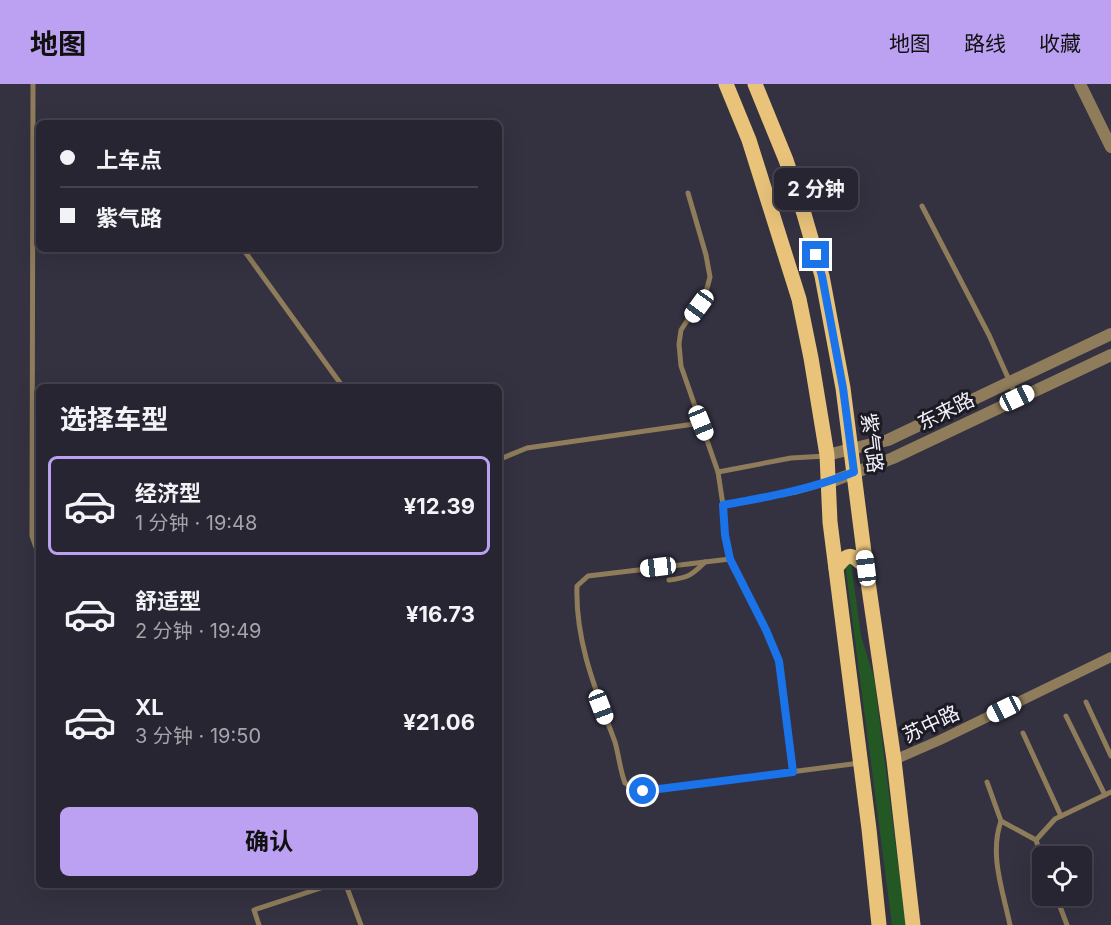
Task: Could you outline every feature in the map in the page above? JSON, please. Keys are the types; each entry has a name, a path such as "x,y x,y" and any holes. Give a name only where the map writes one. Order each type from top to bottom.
{"main road":[{"path":"726,84 749,140 799,299 811,358 827,455 836,568 879,925"},
{"name":"紫气路","path":"754,84 786,160 804,214 822,276 837,353 894,760 913,925"},
{"path":"811,358 818,364 826,364 837,353"},
{"path":"836,568 843,558 849,556 856,558 866,568"}],"street":[{"path":"1080,84 1111,147"},
{"name":"东来路","path":"827,455 888,440 1111,334"},
{"name":"东来路","path":"828,483 893,458 1111,355"},
{"name":"苏中路","path":"894,760 1111,657"}],"lane":[{"path":"33,84 32,536 36,547"},
{"path":"688,193 710,277 706,292 681,330 679,344 681,366 718,472 730,559 779,661 793,772"},
{"path":"922,206 989,335 1017,398"},
{"path":"245,252 341,384"},
{"path":"502,458 527,448 701,423"},
{"path":"718,472 827,455"},
{"path":"723,505 796,492 828,483"},
{"path":"730,559 588,576 577,586 576,598 585,661 619,754 623,777 630,788 643,791 861,763"},
{"path":"669,580 684,579 705,562"},
{"path":"1086,702 1111,756"},
{"path":"1066,716 1105,795"},
{"path":"1023,733 1061,816"},
{"path":"987,782 1001,821 995,836 996,856 1010,925"},
{"path":"1036,840 1055,819 1111,792"},
{"path":"1001,821 1036,840 1038,846"},
{"path":"259,925 254,910 321,888"},
{"path":"347,888 361,925"},
{"path":"1060,906 1067,925"}],"green space":[{"path":"845,563 851,563 861,636 874,678 906,925 892,925"}],"route":[{"path":"643,791 793,772 779,661 730,559 725,535 723,505 796,492 828,483 854,472 843,388 816,255"}]}
